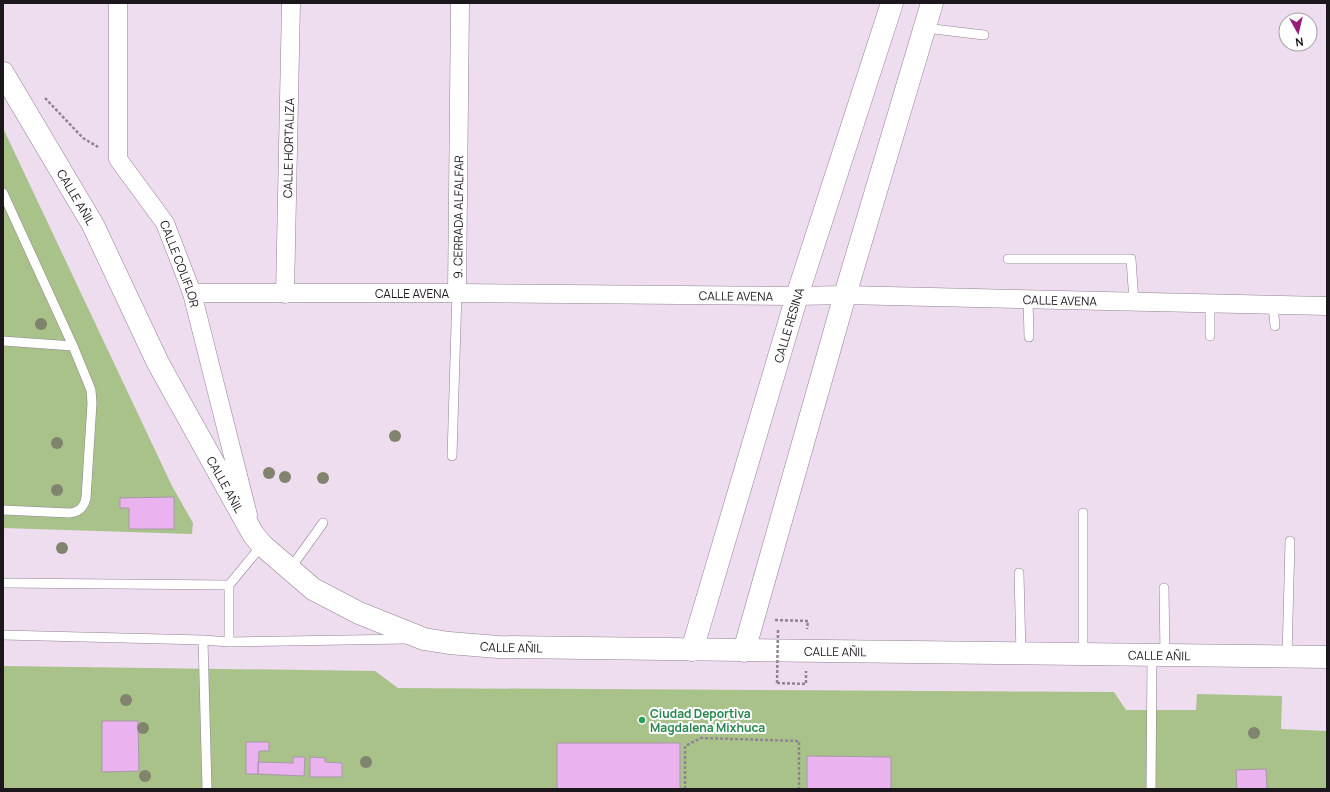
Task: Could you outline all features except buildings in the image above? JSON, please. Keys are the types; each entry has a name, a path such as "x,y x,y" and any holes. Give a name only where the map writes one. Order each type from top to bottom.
{"main road":[{"name":"CALLE RESINA","path":"692,650 797,296 892,3"},
{"path":"744,651 846,295 932,3"},
{"name":"CALLE AÑIL","path":"3,73 93,225 158,363 257,540 313,589 359,613 424,639 449,643 498,647 1327,657"}],"street":[{"path":"118,3 118,159"},
{"name":"CALLE HORTALIZA","path":"285,294 291,3"},
{"name":"9. CERRADA ALFALFAR","path":"457,293 460,3"},
{"name":"CALLE COLIFLOR","path":"118,159 165,223 192,294 257,540"},
{"name":"CALLE AVENA","path":"192,294 457,293 797,296 846,295 1327,306"}],"lane":[{"path":"925,28 984,35"},
{"path":"3,193 73,346 90,390 92,402 85,504 82,509 76,512 3,510"},
{"path":"1008,259 1131,259 1134,302"},
{"name":"9. CERRADA ALFALFAR","path":"452,456 457,293"},
{"path":"1028,299 1029,337"},
{"path":"1210,304 1210,336"},
{"path":"1274,305 1275,326"},
{"path":"3,341 73,346"},
{"path":"1083,513 1083,654"},
{"path":"290,569 323,523"},
{"path":"229,642 229,585 257,540"},
{"path":"1287,657 1290,541"},
{"path":"1019,573 1021,654"},
{"path":"3,582 229,585"},
{"path":"1151,789 1158,655 1164,588"},
{"path":"3,635 229,642 424,639"},
{"path":"203,640 207,789"}],"path":[{"path":"44,98 83,138 118,159"},
{"path":"753,619 808,621 807,630"},
{"path":"778,630 777,683 806,684"},
{"path":"685,789 685,746 701,738 799,741 799,789"}],"green space":[{"path":"3,128 172,486 193,523 192,534 3,528"},
{"name":"Ciudad Deportiva Magdalena Mixhuca","path":"3,666 375,671 398,688 1114,692 1126,710 1196,710 1197,694 1282,696 1281,729 1327,731 1327,789 3,789"}],"place":[{"name":"Ciudad Deportiva Magdalena Mixhuca","path":"642,720"}]}
